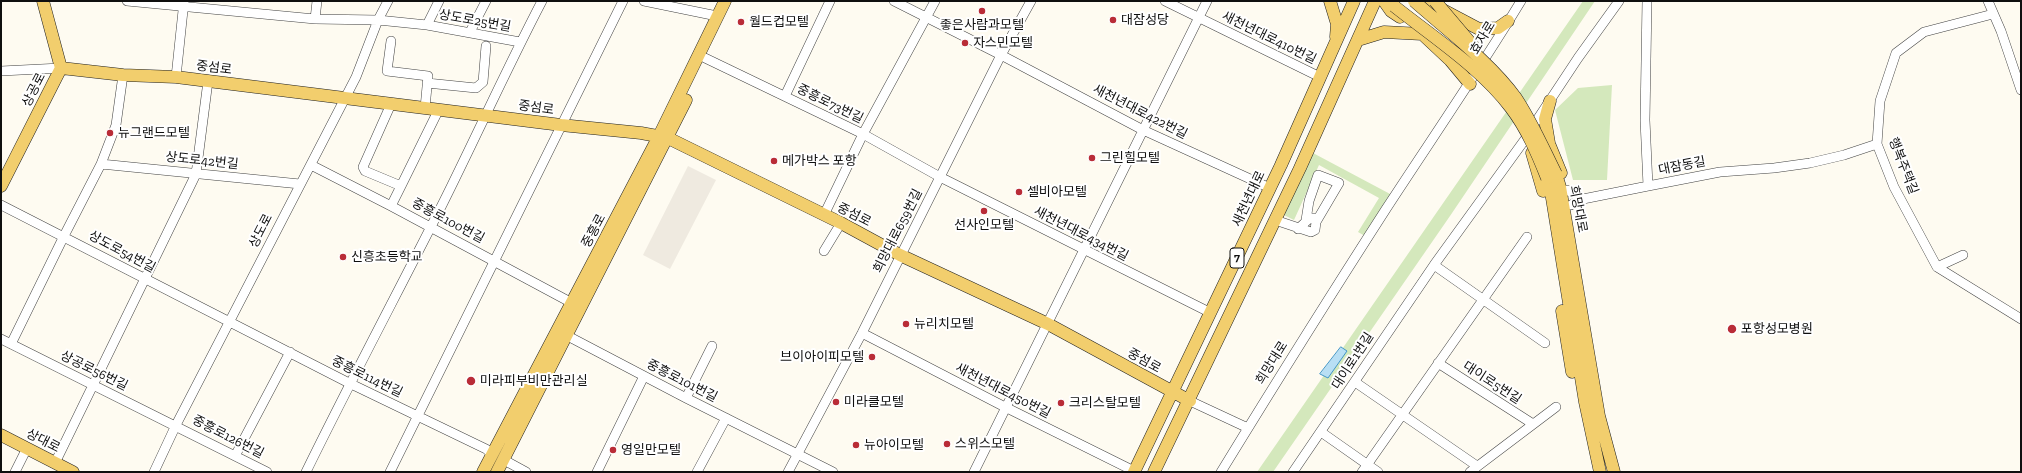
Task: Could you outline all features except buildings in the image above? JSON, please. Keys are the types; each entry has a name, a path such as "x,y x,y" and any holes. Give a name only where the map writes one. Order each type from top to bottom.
{"main road":[{"name":"상공로","path":"1,186 61,68 43,1"},
{"name":"중흥로","path":"483,472 562,332 663,137 725,1"},
{"name":"중흥로","path":"497,472 504,460 562,332 572,303 706,58 734,1"},
{"path":"1330,1 1337,24 1335,42"},
{"name":"새천년대로","path":"1134,472 1270,188 1354,1"},
{"name":"7","path":"1154,472 1190,401 1376,1"},
{"name":"희망대로","path":"1414,1 1514,97 1531,122 1551,176 1552,198 1585,402 1600,472"},
{"path":"1427,1 1479,29 1498,28 1508,21"},
{"path":"1435,1 1455,22 1484,68"},
{"path":"1388,3 1391,11 1422,34 1450,60 1470,84"},
{"name":"희망대로","path":"1388,3 1488,81 1511,108 1529,136 1551,176 1560,187 1604,439 1614,472"},
{"path":"1358,40 1384,32 1422,34"},
{"name":"중섬로","path":"61,68 123,75 176,77 663,137 824,215 900,255 1048,324 1190,401"},
{"path":"1550,101 1546,119 1550,146 1567,190 1571,205 1600,383 1597,400"},
{"path":"1550,146 1541,134 1539,125 1530,122 1526,124 1523,128 1523,133 1527,139 1554,235 1565,334 1575,392 1585,402"},
{"path":"1527,139 1534,141 1539,138 1541,134"},
{"name":"상대로","path":"1,435 73,472"}],"street":[{"name":"상도로25번길","path":"127,1 184,4 315,19 378,20 427,25 520,42"},
{"path":"315,19 317,1"},
{"name":"상도로","path":"154,472 176,425 356,77 378,20 388,1"},
{"path":"427,25 439,1"},
{"path":"470,32 486,1"},
{"path":"306,472 349,383 487,115 520,42 542,1"},
{"path":"390,472 419,417 494,260 623,1"},
{"path":"644,1 718,16"},
{"path":"785,96 830,1"},
{"name":"새천년대로422번길","path":"894,1 1001,55 1143,130 1270,188"},
{"path":"824,215 863,134 935,1"},
{"name":"희망대로659번길","path":"788,472 862,333 1001,55 1031,1"},
{"name":"새천년대로410번길","path":"1165,1 1320,77"},
{"path":"974,472 1207,1"},
{"name":"효자로","path":"1484,68 1508,21 1521,1"},
{"path":"1535,123 1578,58 1619,1"},
{"name":"대잠동길","path":"1647,1 1645,120 1648,186 1720,172 1774,168 1810,163 1844,155 1877,144"},
{"path":"1988,1 2021,90"},
{"name":"중섬로","path":"176,77 184,4"},
{"name":"행복주택길","path":"1993,14 1924,32 1896,53 1880,101 1877,144 1894,187 1937,267 2021,319"},
{"path":"391,41 387,71 428,76 425,108"},
{"path":"427,83 476,88 483,82 486,46"},
{"name":"중흥로73번길","path":"706,58 863,134 940,177"},
{"path":"1,70 61,68"},
{"name":"희망대로","path":"1248,428 1382,215 1470,84 1484,68"},
{"path":"11,344 64,236 102,164 116,125 123,75"},
{"path":"55,463 92,384 196,174 208,81"},
{"path":"391,104 364,168 365,171 401,186"},
{"path":"391,206 439,109"},
{"name":"대이로1번길","path":"1293,472 1356,382 1434,265 1527,139"},
{"name":"상도로42번길","path":"102,164 300,184"},
{"name":"중흥로100번길","path":"311,165 494,260 572,303"},
{"path":"1275,220 1298,229 1311,232 1314,230 1316,222 1338,183 1318,175 1309,201 1306,220 1298,229"},
{"name":"새천년대로434번길","path":"940,177 1211,313"},
{"path":"1571,205 1584,199 1648,186"},
{"path":"1567,190 1584,199"},
{"name":"상도로54번길","path":"1,205 230,322"},
{"path":"1306,220 1314,218 1316,222"},
{"path":"824,251 841,224"},
{"path":"1365,468 1403,416 1527,237"},
{"path":"1937,267 1963,255"},
{"path":"1434,265 1545,342"},
{"name":"중흥로114번길","path":"230,322 349,383 486,449 492,454"},
{"name":"중흥로101번길","path":"562,332 686,398 833,472"},
{"name":"새천년대로450번길","path":"862,333 1006,408 1134,472"},
{"name":"상공로56번길","path":"1,339 176,425"},
{"path":"686,398 712,346"},
{"path":"235,456 290,352"},
{"name":"대이로5번길","path":"1438,364 1533,424"},
{"path":"597,472 644,376"},
{"path":"1356,382 1474,469 1556,407"},
{"path":"1190,401 1248,428 1220,472"},
{"path":"697,472 726,418"},
{"name":"중흥로126번길","path":"176,425 268,472"},
{"path":"1321,432 1365,468 1378,472"},
{"path":"15,472 27,448"},
{"path":"504,460 526,472"}],"green space":[{"path":"1583,1 1595,1 1450,216 1273,472 1257,472"},
{"path":"1612,85 1607,180 1573,180 1555,110 1578,88"},
{"path":"1313,153 1392,195 1365,236 1358,232 1379,198 1319,165 1294,220 1284,215"}],"shaded area":[{"path":"688,166 716,180 670,269 643,255"}],"water":[{"path":"1341,347 1347,351 1328,378 1320,374"}],"place":[{"name":"좋은사람과모텔","path":"982,11"},
{"name":"대잠성당","path":"1113,20"},
{"name":"월드컵모텔","path":"741,22"},
{"name":"자스민모텔","path":"965,43"},
{"name":"뉴그랜드모텔","path":"110,133"},
{"name":"그린힐모텔","path":"1092,158"},
{"name":"메가박스 포항","path":"774,161"},
{"name":"셀비아모텔","path":"1019,192"},
{"name":"선사인모텔","path":"984,211"},
{"name":"신흥초등학교","path":"343,257"},
{"name":"뉴리치모텔","path":"906,324"},
{"name":"포항성모병원","path":"1732,329"},
{"name":"브이아이피모텔","path":"872,357"},
{"name":"미라피부비만관리실","path":"471,381"},
{"name":"미라클모텔","path":"836,402"},
{"name":"크리스탈모텔","path":"1061,403"},
{"name":"스위스모텔","path":"947,444"},
{"name":"뉴아이모텔","path":"856,445"},
{"name":"영일만모텔","path":"613,450"}]}
